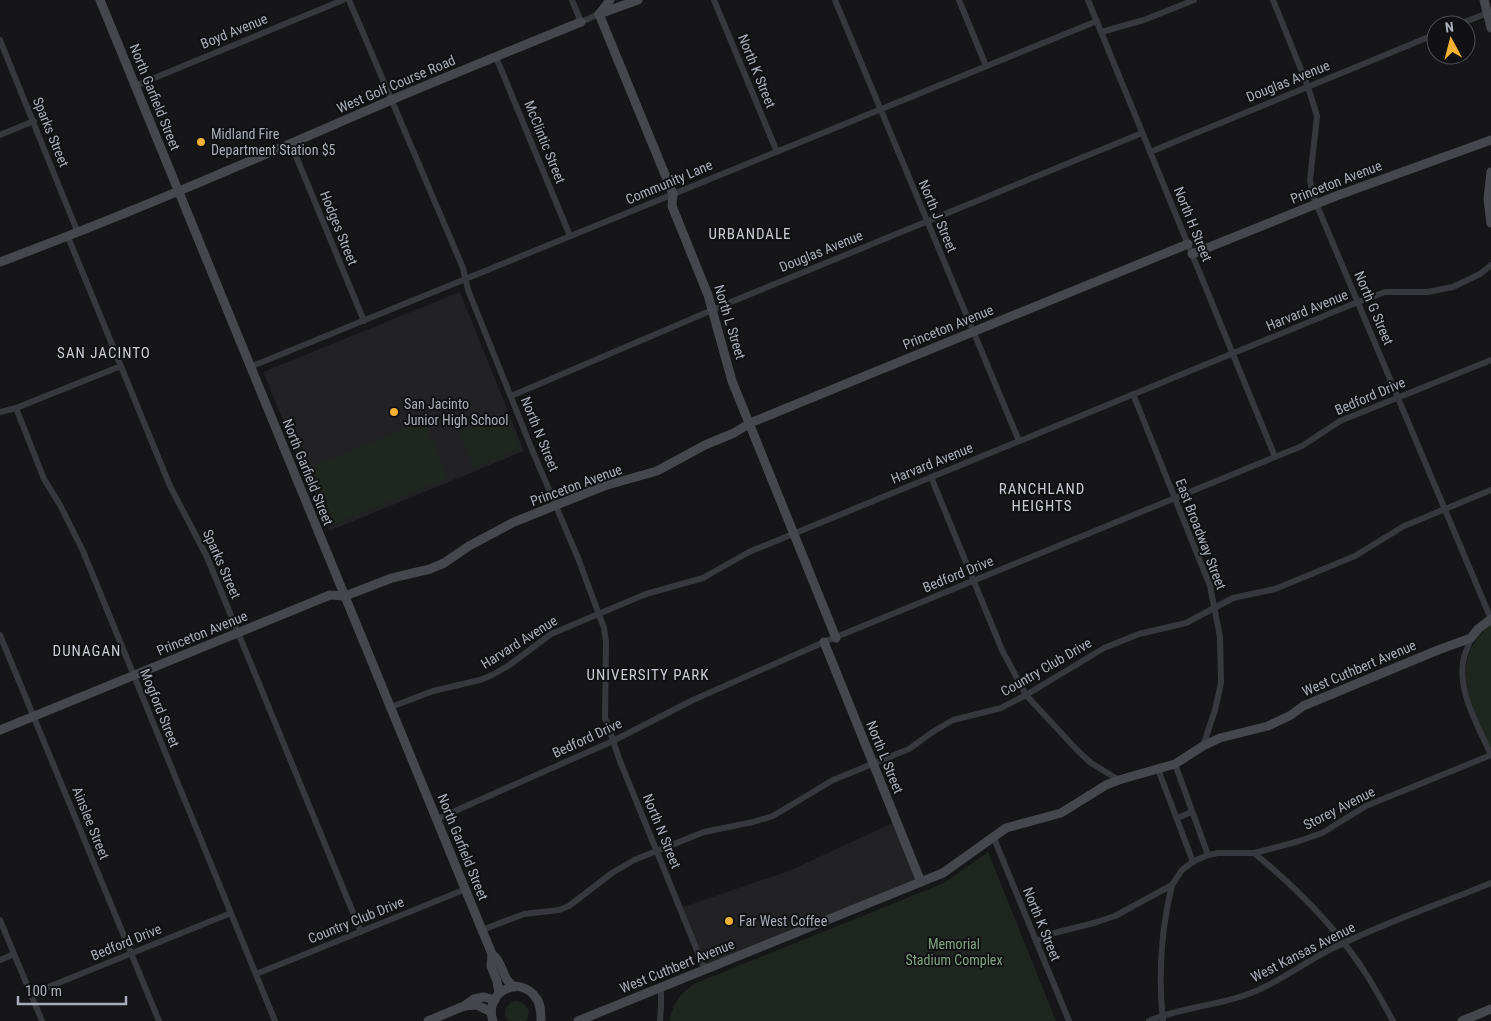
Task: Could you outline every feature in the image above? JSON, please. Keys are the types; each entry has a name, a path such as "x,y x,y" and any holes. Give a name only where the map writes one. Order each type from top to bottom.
{"street":[{"name":"North Garfield Street","path":"100,0 492,954"},
{"name":"Boyd Avenue","path":"135,86 343,0"},
{"name":"North N Street","path":"349,0 463,268 468,290 599,613 606,642 605,718 620,761 705,970"},
{"path":"572,0 581,22 631,0"},
{"path":"599,14 610,0"},
{"path":"599,14 638,0"},
{"name":"North K Street","path":"714,0 777,152"},
{"name":"North J Street","path":"835,0 1019,441"},
{"path":"959,0 986,66"},
{"name":"North H Street","path":"1088,0 1275,457"},
{"path":"1101,32 1144,20 1194,0"},
{"name":"North G Street","path":"1273,0 1308,87 1317,116 1310,180 1313,196 1491,619"},
{"path":"1484,0 1489,12 1491,28"},
{"path":"1476,17 1489,12"},
{"name":"North L Street","path":"599,14 674,194 672,206 713,309 732,381 836,638"},
{"name":"Community Lane","path":"250,367 1097,21"},
{"name":"West Golf Course Road","path":"0,262 179,192 581,22"},
{"name":"Douglas Avenue","path":"1150,152 1426,38"},
{"name":"Sparks Street","path":"0,40 78,233"},
{"name":"McClintic Street","path":"496,57 570,236"},
{"path":"0,135 34,121"},
{"name":"Douglas Avenue","path":"511,396 713,309 1142,133"},
{"name":"Princeton Avenue","path":"1192,254 1317,204 1491,140"},
{"name":"Hodges Street","path":"291,144 364,321"},
{"path":"1491,172 1488,203 1491,223"},
{"name":"Sparks Street","path":"68,237 170,486 207,557 361,932"},
{"name":"Princeton Avenue","path":"0,730 330,595 345,596 384,580 421,572 444,563 514,522 604,486 657,472 705,445 750,424 1188,244"},
{"name":"Harvard Avenue","path":"391,707 433,691 480,680 492,675 508,666 551,634 599,613 646,594 703,578 749,552 794,533 1358,302 1385,292 1427,292 1453,287 1480,274 1491,265"},
{"name":"Bedford Drive","path":"437,819 614,741 693,700 824,642 1302,446 1340,421 1491,360"},
{"path":"0,412 16,408 121,366"},
{"name":"East Broadway Street","path":"1133,394 1210,586 1220,637 1221,683 1215,710 1203,746"},
{"name":"Mogford Street","path":"16,408 44,479 60,505 83,551 275,1021"},
{"path":"931,477 1002,650 1026,695 1084,757 1119,780"},
{"name":"Country Club Drive","path":"482,930 524,914 559,910 569,906 612,873 634,860 704,832 773,816 833,780 909,750 934,731 953,720 1001,708 1104,648 1138,634 1186,622 1233,598 1275,589 1355,556 1404,526 1491,490"},
{"name":"West Cuthbert Avenue","path":"578,1021 943,873 1006,828 1061,813 1106,785 1175,764 1203,746 1220,738 1268,726 1291,715 1303,706 1471,638 1478,629 1491,619"},
{"name":"Ainslee Street","path":"0,635 159,1021"},
{"path":"1471,638 1464,657 1464,688 1491,755"},
{"name":"North L Street","path":"824,642 921,882"},
{"name":"Storey Avenue","path":"1036,941 1054,933 1115,916 1172,885 1182,870 1208,855 1218,853 1254,853 1322,833 1366,806 1491,755"},
{"path":"1175,764 1208,855"},
{"path":"1158,769 1193,862"},
{"path":"1177,818 1192,812"},
{"name":"North K Street","path":"993,836 1069,1021"},
{"path":"1254,853 1300,893 1323,917 1369,978 1393,1021"},
{"name":"West Kansas Avenue","path":"1150,1021 1254,992 1284,978 1322,954 1491,883"},
{"path":"1163,1018 1160,983 1162,946 1166,911 1172,885"},
{"name":"Country Club Drive","path":"256,974 466,889"},
{"name":"Bedford Drive","path":"31,994 231,913"},
{"path":"0,920 42,1021"},
{"path":"0,960 14,954"},
{"path":"492,954 498,959 507,982 515,987 532,992 537,999 541,1021"},
{"path":"464,1006 477,1005 492,1016 497,997 497,981 491,966 492,954"},
{"path":"428,1021 464,1006 474,999 497,997 508,987 515,987"},
{"path":"660,1021 662,1007 661,987"},
{"path":"1462,1021 1491,1009"}],"shaded area":[{"name":"San Jacinto Junior High School","path":"460,292 524,451 329,531 263,372"},
{"path":"897,821 921,881 705,969 681,908 791,870"}],"green space":[{"path":"507,414 521,449 474,468 460,433"},
{"path":"424,421 448,478 332,525 309,468"},
{"path":"1491,624 1491,750 1471,701 1466,669 1469,654 1477,639"},
{"name":"Memorial Stadium Complex","path":"988,852 1056,1021 670,1021 678,999 696,983 944,883"},
{"path":"515,1001 523,1003 527,1008 528,1017 526,1021 508,1021 505,1015 506,1008"}],"place":[{"name":"Midland Fire Department Station $5","path":"201,142"},
{"name":"San Jacinto Junior High School","path":"394,412"},
{"name":"Far West Coffee","path":"729,921"}],"district":[{"name":"URBANDALE","path":"750,234"},
{"name":"SAN JACINTO","path":"104,353"},
{"name":"RANCHLAND HEIGHTS","path":"1042,498"},
{"name":"DUNAGAN","path":"87,651"},
{"name":"UNIVERSITY PARK","path":"648,675"}]}
